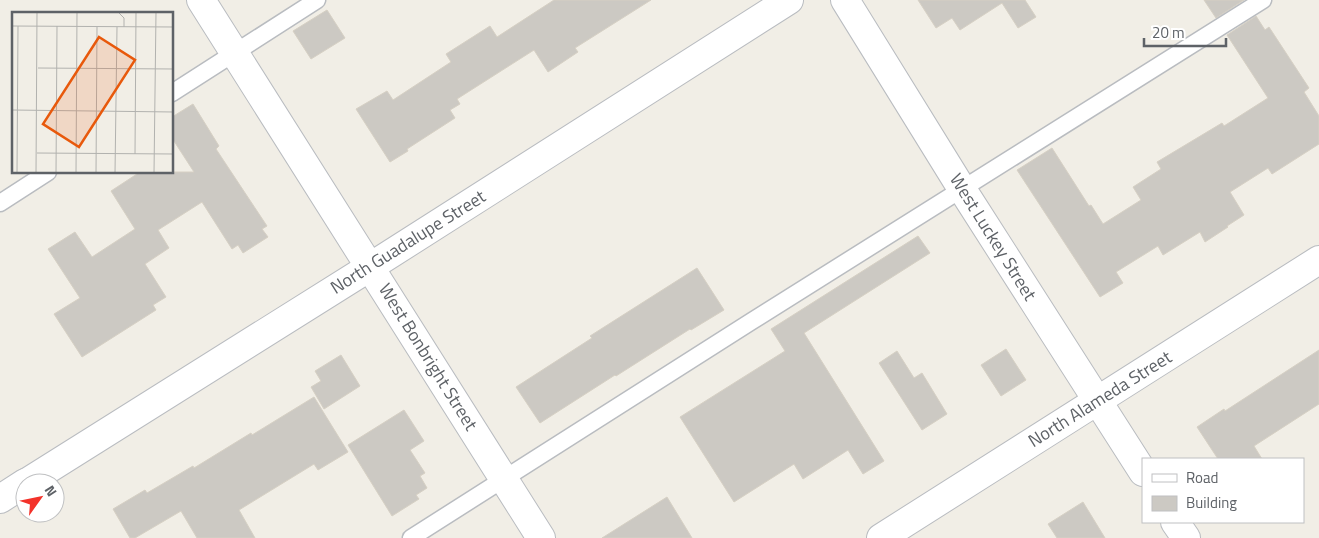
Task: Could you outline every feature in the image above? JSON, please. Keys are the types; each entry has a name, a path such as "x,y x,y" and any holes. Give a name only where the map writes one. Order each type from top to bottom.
{"street":[{"name":"West Bonbright Street","path":"201,0 541,538"},
{"name":"North Guadalupe Street","path":"41,473 370,267 789,0"},
{"name":"West Luckey Street","path":"845,0 962,189 1142,470"},
{"name":"North Alameda Street","path":"881,538 1319,260"},
{"name":"North Guadalupe Street","path":"0,499 15,489"},
{"path":"1176,523 1186,538"}],"lane":[{"path":"174,92 317,0"},
{"path":"411,538 1263,0"},
{"path":"0,203 45,174"}],"building":[{"path":"554,0 651,0 575,48 578,52 548,72 534,50 457,99 460,104 450,110 455,118 390,162 356,109 387,91 393,100 451,62 446,54 490,26 497,37"},
{"path":"918,0 1025,0 1036,17 1018,28 1002,3 960,30 952,18 936,28"},
{"path":"1204,0 1244,0 1216,18"},
{"path":"327,10 345,38 311,59 293,31"},
{"path":"1256,16 1265,30 1269,27 1309,88 1304,92 1319,116 1319,144 1272,174 1268,168 1230,192 1244,215 1228,227 1205,242 1200,232 1163,255 1158,246 1116,272 1123,283 1100,297 1017,170 1052,148 1089,206 1091,205 1103,224 1141,200 1133,187 1161,169 1157,162 1222,123 1224,126 1268,98 1227,35"},
{"path":"193,104 219,146 216,149 267,226 262,229 268,237 243,253 238,245 232,249 202,202 158,230 169,248 145,264 166,297 153,305 156,310 82,357 54,314 80,298 48,249 75,232 92,257 135,229 111,191 137,174 194,172 174,141 174,116"},
{"path":"918,236 930,253 804,333 884,461 863,474 848,450 803,479 794,464 734,502 680,417 785,351 771,329"},
{"path":"697,268 724,310 615,375 540,423 516,387 592,338 590,336"},
{"path":"1006,349 1026,380 1001,396 981,365"},
{"path":"1319,350 1319,404 1254,446 1261,458 1217,458 1197,427 1224,409 1225,411"},
{"path":"897,351 914,378 922,373 947,414 922,430 879,363"},
{"path":"341,355 360,386 324,409 311,387 321,381 315,371"},
{"path":"314,397 348,452 318,470 314,464 239,510 255,538 197,538 181,511 135,538 130,538 113,509 145,490 147,493 193,466 194,468"},
{"path":"404,410 424,441 410,450 425,473 420,476 427,488 416,495 419,499 392,516 348,445"},
{"path":"667,497 692,538 602,538"},
{"path":"1083,502 1105,538 1057,538 1048,524"}]}
